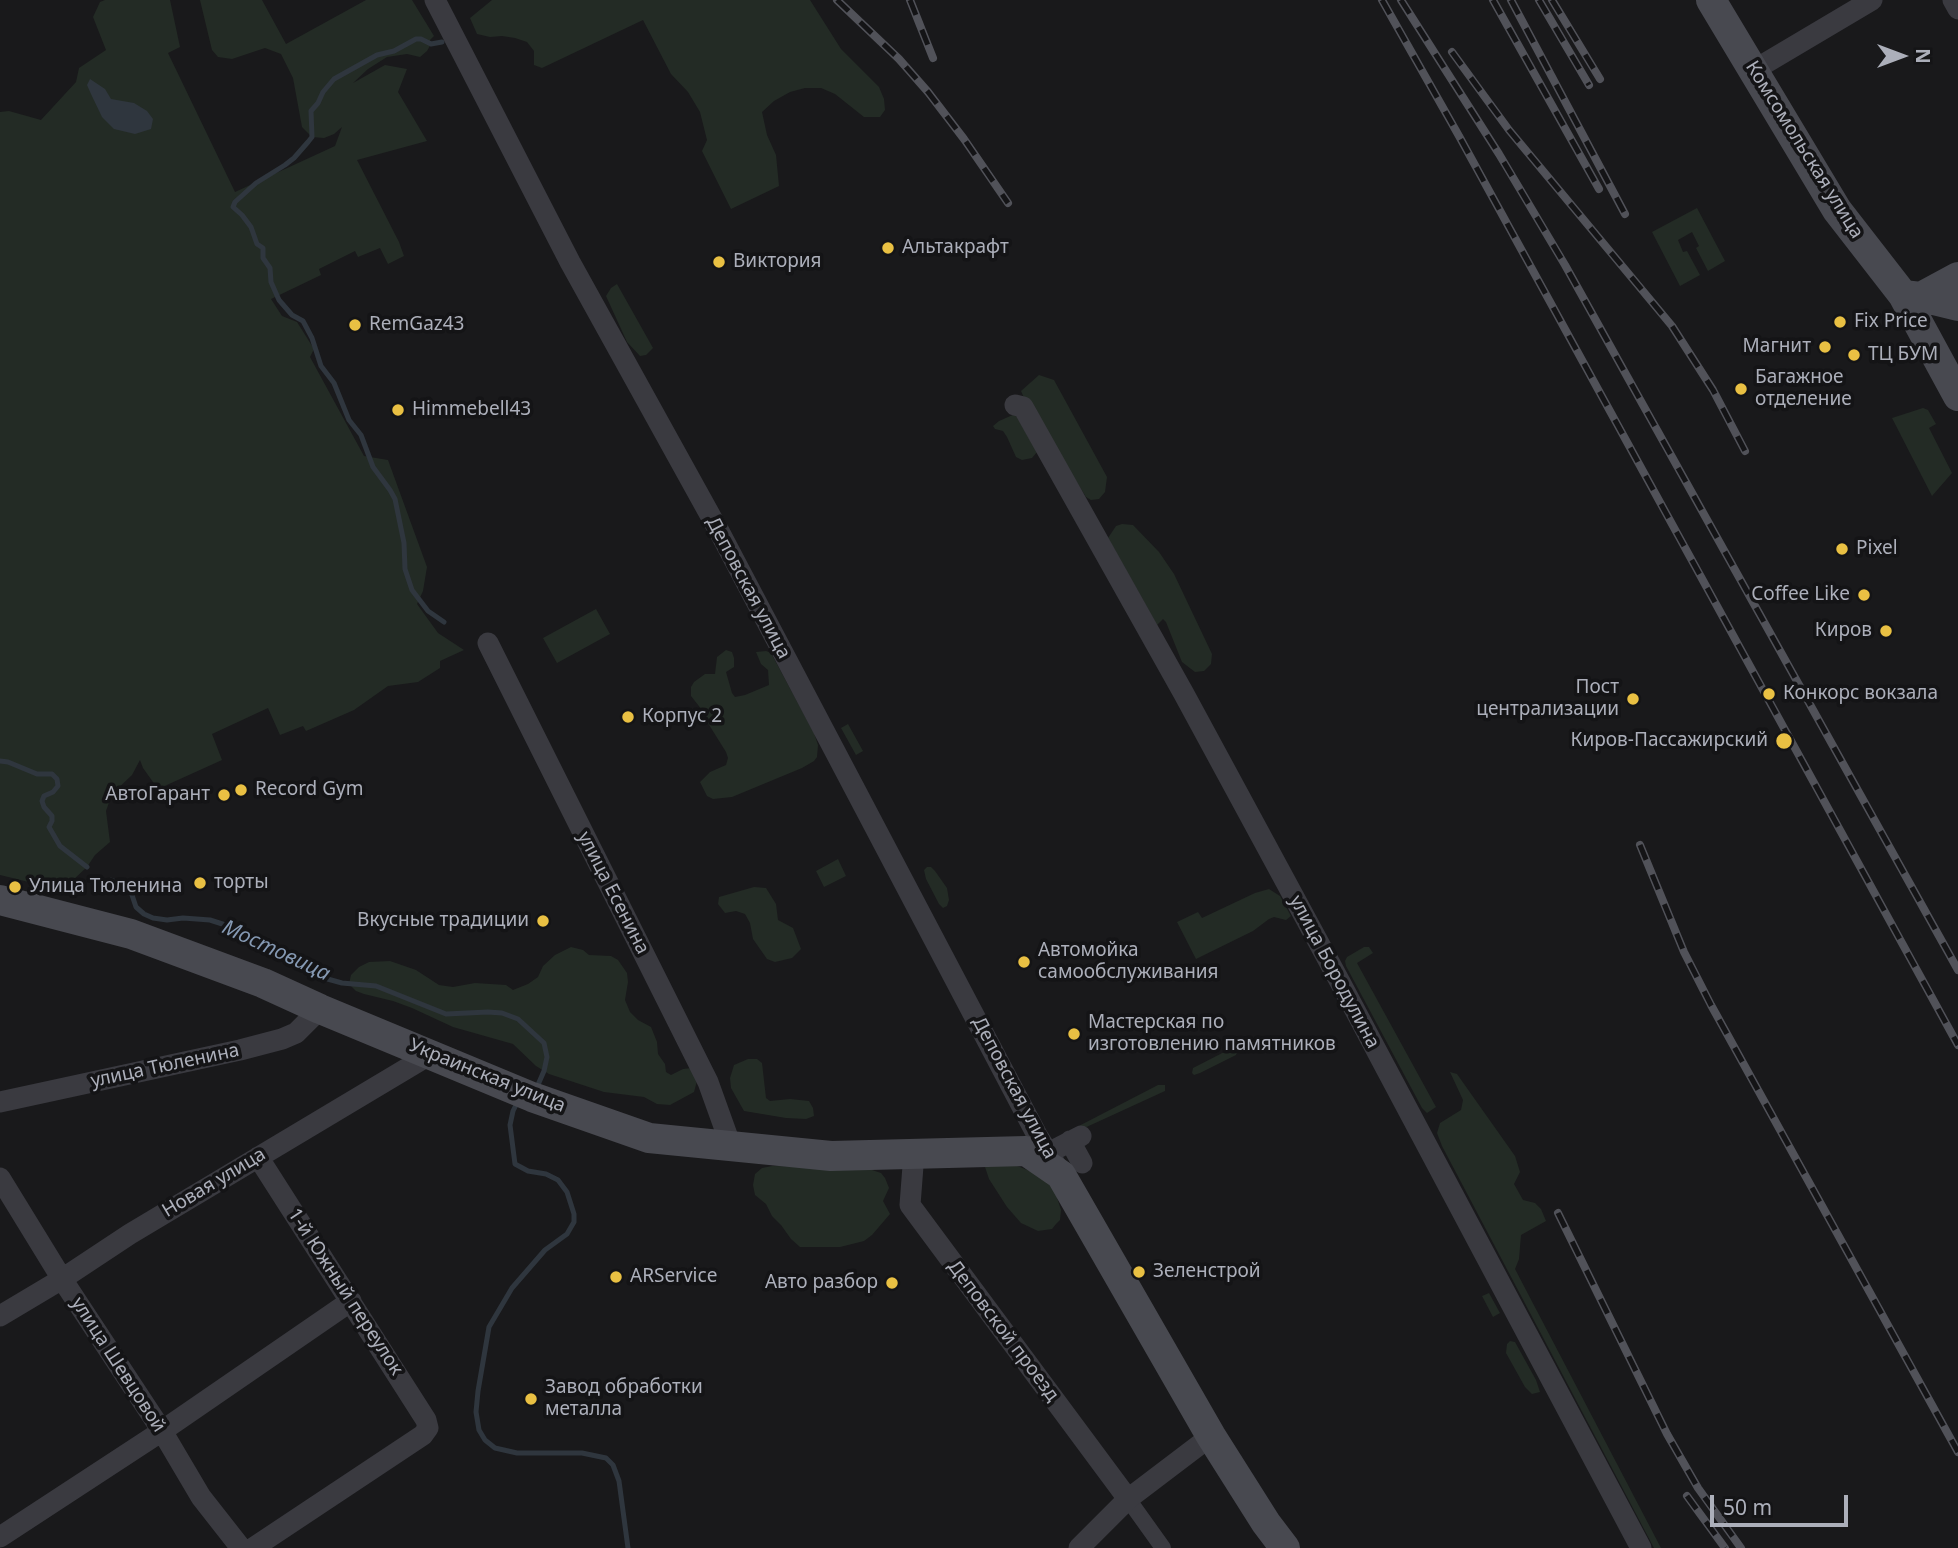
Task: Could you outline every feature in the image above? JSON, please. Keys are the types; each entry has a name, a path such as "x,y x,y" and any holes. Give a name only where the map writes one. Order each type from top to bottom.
{"main road":[{"name":"Комсомольская улица","path":"1711,0 1837,210 1912,296 1958,396"},
{"path":"1912,296 1958,277"},
{"path":"1912,296 1958,306"},
{"name":"Украинская улица","path":"0,900 131,934 263,983 523,1093 649,1138 831,1156 993,1151"},
{"name":"Деповская улица","path":"993,1151 1026,1151 1064,1164 1211,1436 1284,1548"}],"street":[{"name":"Деповская улица","path":"435,0 570,262 1064,1164"},
{"path":"1754,70 1872,0"},
{"path":"1953,0 1958,9"},
{"name":"улица Бородулина","path":"1015,405 1023,407 1184,694 1641,1548"},
{"name":"улица Есенина","path":"488,643 708,1082 731,1146"},
{"name":"улица Тюленина","path":"0,1102 282,1039 296,1032 320,1009"},
{"name":"Новая улица","path":"0,1316 130,1234 431,1054"},
{"path":"1064,1164 1076,1138"},
{"name":"Деповской проезд","path":"914,1153 910,1205 1128,1499"},
{"name":"1-й Южный переулок","path":"253,1548 423,1436 428,1428 426,1420 258,1157"},
{"name":"улица Шевцовой","path":"0,1178 201,1497 241,1548"},
{"path":"0,1537 162,1432 351,1301"},
{"path":"1079,1548 1128,1499 1211,1436"},
{"path":"1128,1499 1163,1548"}],"shaded area":[{"path":"170,0 180,47 168,53 235,192 335,146 342,127 324,138 312,137 302,127 293,78 281,54 265,48 232,59 218,57 212,50 200,0 262,0 286,44 366,0 412,0 434,36 427,51 420,57 407,54 387,57 353,83 385,65 407,69 398,92 427,141 357,160 404,256 388,264 380,248 358,257 355,251 319,269 321,275 271,299 282,316 297,322 314,349 310,357 364,456 388,460 427,567 423,591 417,604 438,633 464,650 440,661 440,668 418,682 388,686 354,710 306,731 303,726 280,735 268,708 212,734 222,760 158,789 140,760 132,775 112,794 106,811 110,842 73,880 59,887 0,875 0,112 9,111 41,120 76,82 79,68 106,50 93,17 100,2"},
{"path":"492,0 810,0 841,49 879,87 885,110 880,117 864,117 835,94 821,88 790,92 774,101 762,112 767,135 776,155 779,186 731,209 702,151 707,140 700,112 688,92 671,74 643,20 542,68 534,65 534,51 527,42 477,34 470,18"},
{"path":"90,79 105,89 111,99 134,103 147,111 153,119 151,129 135,134 114,129 102,117 87,85"},
{"path":"1697,208 1725,261 1708,271 1696,248 1699,246 1692,232 1678,240 1683,252 1687,251 1700,275 1680,286 1652,232"},
{"path":"617,284 653,348 646,355 640,356 627,342 606,296"},
{"path":"1039,375 1054,380 1107,477 1105,492 1099,499 1091,500 1086,497 1025,400 1021,391"},
{"path":"1923,408 1928,410 1936,424 1929,428 1952,473 1932,496 1892,418"},
{"path":"1015,414 1037,452 1032,458 1022,460 1016,457 1003,431 993,426"},
{"path":"1133,525 1159,552 1174,574 1212,654 1211,664 1204,671 1195,672 1182,662 1166,622 1163,619 1157,625 1108,538 1116,526"},
{"path":"596,609 610,634 557,663 543,638"},
{"path":"726,650 732,652 734,658 734,667 726,672 735,697 769,685 768,670 761,664 756,652 771,653 814,733 818,745 817,757 802,768 732,797 713,799 707,796 700,782 710,772 726,765 728,758 702,710 691,696 691,687 705,674 715,674 717,657"},
{"path":"848,724 863,751 856,755 841,728"},
{"path":"838,859 846,876 824,887 816,871"},
{"path":"927,867 935,871 947,888 949,900 943,908 926,879 924,870"},
{"path":"754,887 766,888 776,904 778,920 793,928 801,949 792,958 775,962 767,959 753,939 745,914 736,911 725,913 718,904 719,897"},
{"path":"1269,889 1280,896 1291,916 1286,920 1274,917 1269,919 1253,931 1196,959 1177,922 1198,912 1202,918"},
{"path":"571,947 583,950 589,955 611,956 618,960 627,973 625,1000 630,1012 651,1027 666,1072 671,1075 692,1068 697,1081 694,1092 670,1105 657,1104 644,1097 604,1092 549,1074 536,1066 513,1044 453,1027 412,1008 356,991 349,984 351,975 359,967 369,962 390,961 416,970 439,985 506,985 513,990 538,977 543,966 555,955"},
{"path":"1369,947 1373,953 1357,963 1436,1107 1427,1113 1346,966 1347,957"},
{"path":"1232,1048 1238,1049 1236,1055 1200,1073 1192,1073 1193,1068"},
{"path":"748,1059 757,1059 762,1063 766,1098 770,1101 809,1101 814,1116 806,1119 786,1118 744,1111 731,1088 730,1078 734,1065"},
{"path":"1450,1072 1457,1074 1515,1156 1520,1172 1514,1184 1523,1200 1535,1203 1541,1209 1546,1221 1521,1235 1519,1259 1515,1269 1661,1548 1654,1548 1442,1146 1437,1133 1440,1123 1461,1110 1463,1100"},
{"path":"1158,1085 1165,1085 1165,1091 1080,1130 1073,1129"},
{"path":"983,1161 1008,1163 1037,1174 1054,1188 1061,1210 1060,1220 1052,1229 1038,1231 1021,1223 989,1179"},
{"path":"844,1167 881,1173 889,1188 883,1201 890,1214 864,1241 840,1247 800,1247 772,1216 766,1204 755,1195 755,1174 762,1168"},
{"path":"1489,1293 1500,1313 1493,1317 1482,1296"},
{"path":"1510,1341 1515,1342 1540,1392 1532,1394 1525,1387 1506,1353"}],"waterway":[{"path":"442,42 431,44 416,39 394,51 377,55 334,79 311,111 312,137 294,158 256,183 233,207 251,227 257,244 263,248 263,258 270,268 271,282 279,300 292,315 303,321 321,366 334,383 349,420 361,435 373,467 395,499 404,543 405,569 412,590 428,611 444,622"},
{"name":"Мостовица","path":"0,761 37,774 52,774 57,779 58,786 44,796 42,801 52,816 49,827 60,846 87,867"},
{"name":"Мостовица","path":"111,880 126,886 136,907 144,914 167,920 210,920 241,930 324,978 342,983 376,986 446,1014 488,1012 502,1013 518,1019 544,1043 547,1057 537,1087"},
{"name":"Мостовица","path":"518,1101 510,1125 515,1164 558,1180 567,1192 574,1222 567,1234 545,1250 512,1288 489,1327 478,1391 476,1412 479,1430 485,1440 495,1448 517,1453 582,1453 606,1458 613,1465 619,1481 628,1548"}],"railway":[{"path":"837,0 899,59 928,92 1008,203"},
{"path":"910,0 933,58"},
{"path":"1382,0 1958,1045"},
{"path":"1401,0 1499,154 1565,265 1958,970"},
{"path":"1493,0 1599,189"},
{"path":"1511,0 1625,214"},
{"path":"1539,0 1589,85"},
{"path":"1552,0 1600,79"},
{"path":"1452,52 1509,130 1672,326 1713,390 1745,451"},
{"path":"1640,845 1684,952 1711,1005 1958,1452"},
{"path":"1558,1213 1667,1434 1698,1488 1741,1548"},
{"path":"1687,1496 1725,1548"}],"place":[{"name":"Альтакрафт","path":"888,248"},
{"name":"Виктория","path":"719,262"},
{"name":"Fix Price","path":"1840,322"},
{"name":"RemGaz43","path":"355,325"},
{"name":"Магнит","path":"1825,347"},
{"name":"ТЦ БУМ","path":"1854,355"},
{"name":"Багажное отделение","path":"1741,389"},
{"name":"Himmebell43","path":"398,410"},
{"name":"Pixel","path":"1842,549"},
{"name":"Coffee Like","path":"1864,595"},
{"name":"Киров","path":"1886,631"},
{"name":"Конкорс вокзала","path":"1769,694"},
{"name":"Пост централизации","path":"1633,699"},
{"name":"Корпус 2","path":"628,717"},
{"name":"Киров-Пассажирский","path":"1784,741"},
{"name":"Record Gym","path":"241,790"},
{"name":"АвтоГарант","path":"224,795"},
{"name":"торты","path":"200,883"},
{"name":"Улица Тюленина","path":"15,887"},
{"name":"Вкусные традиции","path":"543,921"},
{"name":"Автомойка самообслуживания","path":"1024,962"},
{"name":"Мастерская по изготовлению памятников","path":"1074,1034"},
{"name":"Зеленстрой","path":"1139,1272"},
{"name":"ARService","path":"616,1277"},
{"name":"Авто разбор","path":"892,1283"},
{"name":"Завод обработки металла","path":"531,1399"}]}
